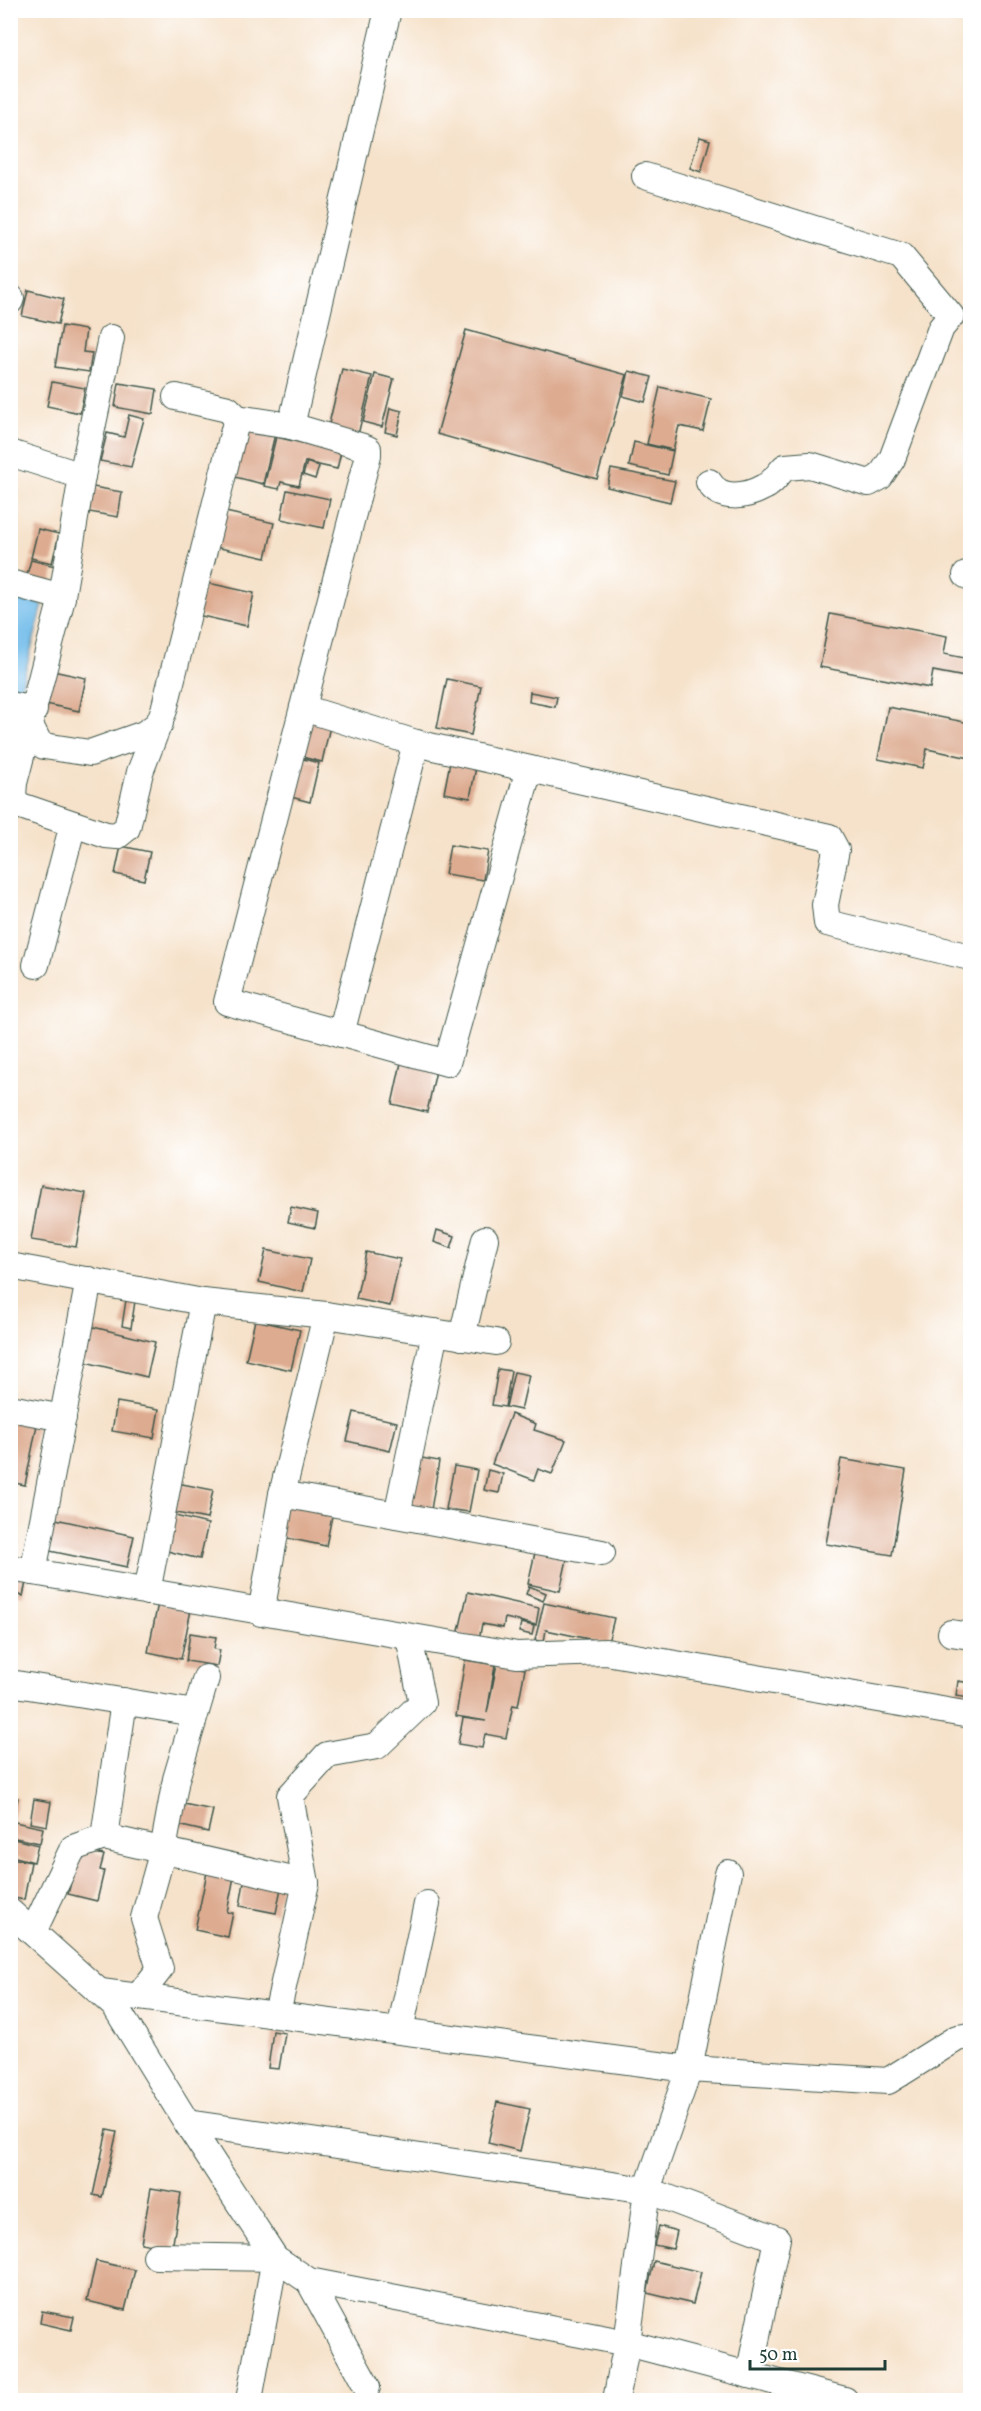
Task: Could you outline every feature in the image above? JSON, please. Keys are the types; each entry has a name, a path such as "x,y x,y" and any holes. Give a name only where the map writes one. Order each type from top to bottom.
{"street":[{"path":"291,426 388,10"},
{"path":"645,176 901,256 961,318 940,328 892,459 880,477 869,483 810,465 785,467 766,487 743,494 723,495 714,491 709,482"},
{"path":"111,338 82,476 62,597 25,713 13,796 18,805 106,835 117,836 127,828 140,772 160,723 237,418"},
{"path":"176,397 228,409 237,418 291,426 368,449 227,1002 447,1063 529,769"},
{"path":"10,453 82,476"},
{"path":"10,584 62,597"},
{"path":"303,708 416,742 829,837 836,850 825,905 827,923 970,957"},
{"path":"25,713 39,744 90,753 144,734 160,723"},
{"path":"341,1034 416,742"},
{"path":"36,965 73,824"},
{"path":"462,1337 485,1239"},
{"path":"10,1266 203,1302 326,1315 496,1342"},
{"path":"89,1280 63,1418 22,1570 517,1655 606,1652 970,1715"},
{"path":"147,1592 203,1302"},
{"path":"261,1612 282,1494 326,1315"},
{"path":"397,1515 435,1332"},
{"path":"10,1408 63,1418"},
{"path":"282,1494 602,1553"},
{"path":"277,2014 306,1883 290,1796 327,1755 377,1746 422,1703 408,1637"},
{"path":"138,1997 160,1969 144,1918 163,1850 176,1779 206,1678"},
{"path":"11,1686 195,1713"},
{"path":"104,1837 124,1701"},
{"path":"306,1883 104,1837 73,1848 18,1923 116,2006 187,2123 275,2258 309,2281 627,2343 846,2400"},
{"path":"616,2400 627,2343 647,2190 689,2069 728,1873"},
{"path":"400,2030 428,1904"},
{"path":"101,1992 689,2069 888,2081 957,2038 970,2036"},
{"path":"187,2123 647,2190 777,2239 749,2375"},
{"path":"156,2256 275,2258"},
{"path":"249,2400 275,2258"},
{"path":"309,2281 367,2387"}],"water":[{"path":"10,596 43,605 19,695 11,693"}],"building":[{"path":"700,137 710,140 701,172 690,168"},
{"path":"28,290 64,299 58,324 22,316"},
{"path":"62,326 86,330 83,352 92,353 89,372 55,367"},
{"path":"466,330 627,375 597,479 437,434"},
{"path":"342,369 372,376 358,435 328,428"},
{"path":"629,371 652,377 645,402 623,396"},
{"path":"375,374 394,379 382,427 363,422"},
{"path":"52,382 85,388 80,413 47,406"},
{"path":"119,383 157,389 153,414 115,407"},
{"path":"660,387 711,399 703,431 679,426 673,450 647,444"},
{"path":"390,408 402,411 397,435 385,432"},
{"path":"129,415 144,419 131,467 100,461 107,433 124,437"},
{"path":"244,426 275,434 263,484 231,476"},
{"path":"276,437 341,452 337,469 305,462 299,486 281,482 279,489 264,486"},
{"path":"634,442 673,451 668,475 629,466"},
{"path":"307,462 319,467 315,479 303,475"},
{"path":"611,469 675,481 670,502 607,487"},
{"path":"93,487 122,492 118,517 89,512"},
{"path":"287,490 330,499 324,528 281,519"},
{"path":"217,510 274,523 266,558 210,546"},
{"path":"38,529 59,534 52,563 31,558"},
{"path":"31,560 55,566 51,584 26,578"},
{"path":"204,582 254,593 247,626 197,615"},
{"path":"830,614 947,636 944,654 970,659 970,678 933,671 930,688 820,667"},
{"path":"48,670 86,678 79,711 41,703"},
{"path":"447,679 481,686 471,735 437,728"},
{"path":"530,692 557,697 555,707 529,702"},
{"path":"888,707 970,723 970,758 927,749 923,768 878,759"},
{"path":"306,720 330,726 322,762 298,756"},
{"path":"296,757 319,763 310,802 287,796"},
{"path":"451,757 477,762 470,798 444,793"},
{"path":"450,845 488,851 483,880 445,874"},
{"path":"121,846 150,852 144,880 115,874"},
{"path":"402,1058 437,1066 427,1112 392,1104"},
{"path":"41,1185 86,1193 76,1247 31,1240"},
{"path":"291,1207 318,1213 315,1228 288,1222"},
{"path":"437,1230 455,1236 451,1248 434,1242"},
{"path":"266,1250 310,1259 303,1292 259,1282"},
{"path":"366,1252 400,1259 390,1306 356,1299"},
{"path":"126,1300 135,1301 131,1328 122,1326"},
{"path":"255,1320 300,1330 291,1370 246,1360"},
{"path":"85,1325 155,1342 147,1377 77,1360"},
{"path":"498,1369 511,1371 505,1407 492,1405"},
{"path":"514,1372 529,1375 521,1410 506,1407"},
{"path":"117,1402 159,1409 154,1438 112,1431"},
{"path":"354,1412 397,1422 390,1451 347,1441"},
{"path":"511,1414 536,1424 534,1430 566,1440 552,1474 538,1469 534,1480 492,1464"},
{"path":"10,1415 38,1420 25,1485 10,1482"},
{"path":"416,1457 439,1461 431,1510 408,1507"},
{"path":"841,1459 906,1470 892,1555 826,1544"},
{"path":"454,1466 477,1470 469,1512 446,1509"},
{"path":"488,1470 503,1474 499,1493 484,1490"},
{"path":"172,1482 213,1490 207,1519 166,1511"},
{"path":"284,1500 333,1511 326,1546 277,1536"},
{"path":"167,1514 208,1524 200,1559 159,1549"},
{"path":"51,1518 134,1536 127,1567 45,1550"},
{"path":"536,1548 568,1555 560,1591 528,1584"},
{"path":"10,1574 27,1578 23,1596 15,1594 11,1609"},
{"path":"529,1586 546,1593 543,1601 526,1594"},
{"path":"468,1592 539,1608 536,1625 505,1618 503,1628 482,1624 479,1640 458,1635"},
{"path":"158,1603 191,1610 181,1659 148,1652"},
{"path":"544,1603 614,1618 608,1643 546,1630 544,1642 535,1640"},
{"path":"521,1623 534,1626 532,1635 519,1632"},
{"path":"190,1633 216,1637 214,1649 220,1650 217,1666 186,1661"},
{"path":"465,1660 495,1665 487,1713 497,1664 525,1669 518,1706 513,1705 506,1738 485,1734 482,1748 458,1744 463,1718 486,1721 456,1716"},
{"path":"958,1681 970,1683 970,1698 956,1696"},
{"path":"10,1796 18,1798 13,1820 10,1820"},
{"path":"34,1799 51,1802 47,1826 30,1823"},
{"path":"174,1802 213,1810 208,1832 169,1823"},
{"path":"10,1821 43,1828 40,1843 10,1837"},
{"path":"10,1838 38,1845 34,1862 15,1857 14,1859 31,1862 24,1900 10,1897 14,1862 10,1870"},
{"path":"79,1850 104,1855 100,1870 104,1871 97,1901 68,1894"},
{"path":"207,1872 234,1877 227,1912 233,1913 228,1937 195,1930"},
{"path":"245,1876 282,1883 276,1913 240,1906"},
{"path":"273,2031 285,2033 279,2069 268,2068"},
{"path":"497,2102 530,2109 520,2151 488,2143"},
{"path":"107,2130 117,2132 102,2197 93,2195"},
{"path":"151,2188 181,2193 172,2249 141,2243"},
{"path":"659,2226 677,2231 673,2249 654,2245"},
{"path":"96,2261 135,2270 125,2310 87,2301"},
{"path":"654,2261 701,2272 693,2304 647,2293"},
{"path":"42,2311 74,2317 71,2330 40,2323"}]}
